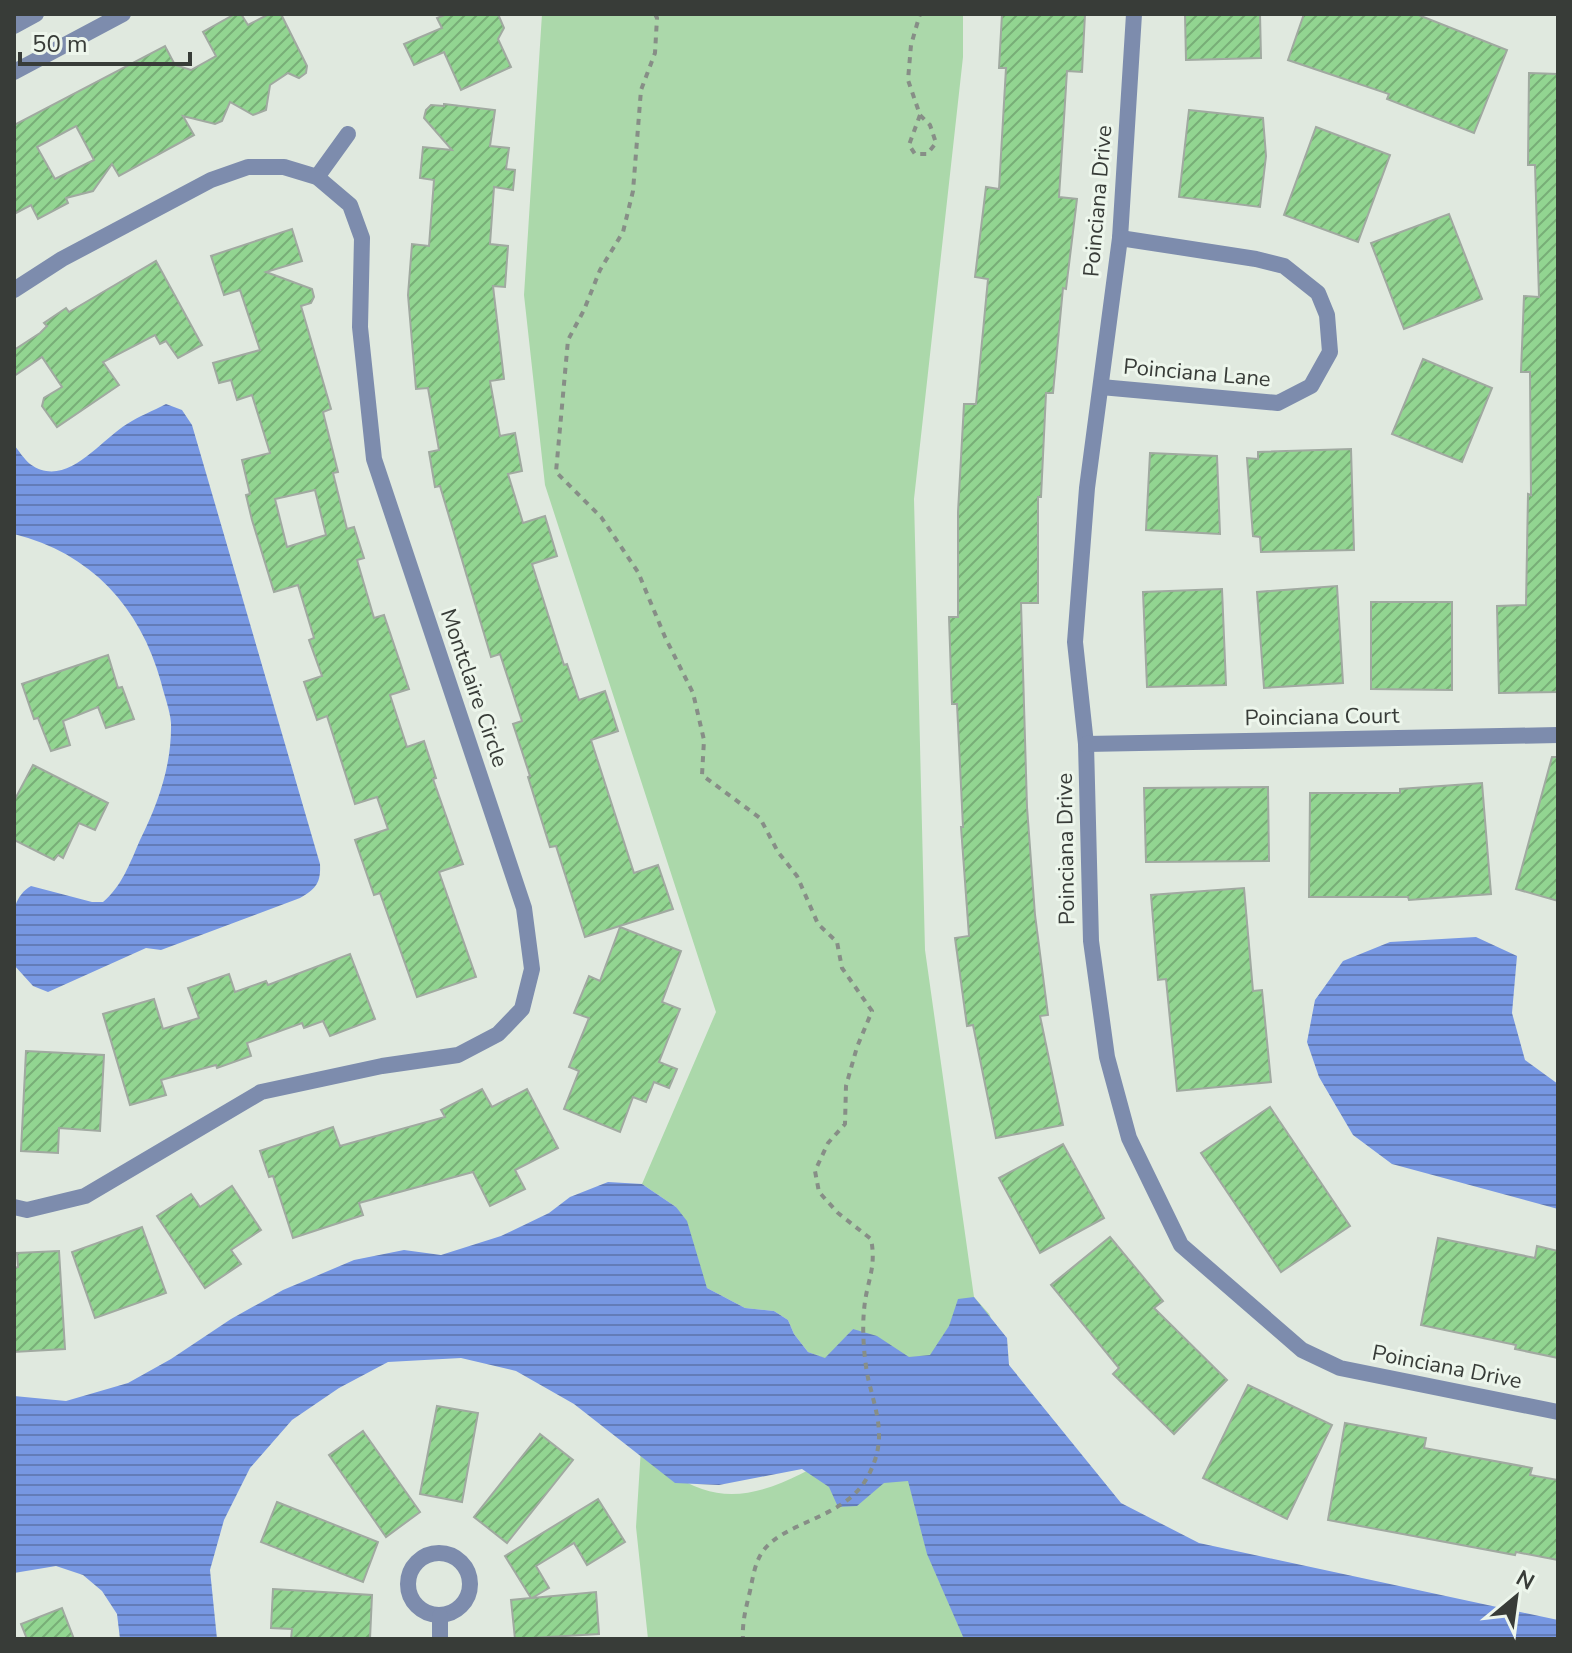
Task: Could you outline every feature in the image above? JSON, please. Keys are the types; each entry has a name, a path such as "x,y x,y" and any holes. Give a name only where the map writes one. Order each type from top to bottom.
{"street":[{"path":"14,26 36,14"},
{"path":"14,72 123,14"},
{"name":"Poinciana Drive","path":"1134,14 1120,238 1087,488 1075,642 1086,744 1091,941 1107,1057 1129,1138 1181,1245 1302,1350 1340,1368 1558,1412"},
{"path":"317,177 348,134"},
{"name":"Montclaire Circle","path":"14,290 62,259 211,180 248,167 284,167 317,177 350,205 362,238 360,327 374,459 524,908 532,969 522,1009 498,1034 458,1055 382,1066 261,1092 85,1196 27,1210 14,1207"},
{"name":"Poinciana Lane","path":"1101,387 1278,403 1311,386 1330,352 1327,315 1318,293 1284,266 1120,238"},
{"name":"Poinciana Court","path":"1086,744 1558,735"},
{"path":"440,1616 440,1639"}],"path":[{"path":"655,14 655,53 641,90 633,191 623,232 600,270 568,340 556,472 601,517 638,572 693,693 704,740 702,775 760,818 778,852 797,876 818,924 837,942 842,968 872,1011 846,1086 845,1124 828,1143 815,1171 819,1192 838,1213 871,1239 875,1257 864,1311 868,1375 880,1434 877,1458 865,1481 847,1500 822,1517 777,1538 764,1550 755,1568 742,1624 743,1639"},
{"path":"920,14 911,45 908,80 920,115 930,125 936,143 927,154 915,154 909,145 920,115"}],"green space":[{"path":"542,14 963,14 963,57 914,499 925,950 974,1297 990,1315 1031,1639 648,1639 636,1527 641,1448 685,1482 702,1489 738,1494 772,1486 837,1455 853,1329 826,1359 808,1352 788,1320 774,1311 745,1308 707,1288 676,1207 642,1184 716,1012 545,485 524,295"}],"water":[{"path":"166,404 182,410 192,425 320,864 320,876 314,888 300,898 161,950 146,948 48,992 33,986 14,965 12,921 17,901 31,886 92,902 103,902 110,896 129,866 158,798 169,754 171,723 152,655 126,607 89,569 42,543 14,534 14,445 30,464 43,470 56,471 82,460 136,418"},
{"path":"1476,937 1517,956 1512,1013 1525,1060 1558,1084 1558,1209 1392,1164 1353,1135 1319,1077 1307,1042 1315,1000 1343,961 1390,942"},
{"path":"608,1182 642,1184 676,1207 687,1221 707,1288 745,1308 774,1311 788,1320 808,1352 825,1358 853,1329 877,1336 909,1357 930,1355 949,1326 958,1299 974,1297 1007,1338 1009,1365 1121,1503 1199,1543 1558,1620 1558,1639 964,1639 927,1554 908,1481 884,1483 857,1506 838,1507 829,1487 802,1469 719,1485 675,1483 574,1404 516,1371 461,1358 388,1362 339,1388 292,1420 250,1468 224,1520 210,1570 217,1639 120,1639 117,1614 102,1591 83,1575 56,1566 14,1573 14,1396 66,1401 128,1383 283,1290 354,1260 404,1250 441,1255 501,1236 549,1213 570,1197"}],"building":[{"path":"235,14 241,14 248,25 269,14 281,14 307,66 306,73 299,78 288,73 270,85 266,110 253,115 230,102 222,121 215,124 183,116 194,135 119,176 112,164 93,191 66,198 68,203 38,219 31,205 14,214 14,125 165,46 175,65 191,70 216,56 203,32","holes":["76,126 94,160 55,179 37,147"]},
{"path":"447,14 498,14 504,28 498,39 511,67 461,90 444,52 414,65 404,44 442,28 437,18"},
{"path":"1002,14 1085,14 1082,72 1067,71 1059,197 1077,199 1066,289 1063,288 1053,393 1046,393 1041,497 1038,497 1038,603 1021,603 1027,807 1035,915 1048,1015 1040,1016 1063,1125 996,1138 973,1025 967,1026 955,938 969,936 957,704 952,704 949,617 958,617 958,512 964,404 976,404 988,279 975,277 986,187 999,189 1006,68 999,68"},
{"path":"1185,14 1260,14 1261,58 1186,60"},
{"path":"1304,14 1416,14 1507,50 1474,133 1387,99 1389,94 1288,60"},
{"path":"1529,73 1558,74 1558,692 1499,693 1497,606 1526,605 1528,494 1531,495 1530,372 1521,372 1524,296 1539,297 1535,165 1528,165"},
{"path":"431,105 495,110 490,146 509,148 506,169 515,170 513,190 494,187 490,244 508,246 505,287 493,286 504,379 490,381 500,436 515,433 522,471 508,474 523,523 545,516 557,556 532,564 564,665 567,664 579,700 605,691 618,731 591,740 634,873 658,865 673,909 585,937 556,846 550,847 528,777 513,724 522,721 500,654 491,657 440,486 435,487 429,452 439,450 428,388 416,389 408,295 412,244 429,246 434,180 420,178 423,147 452,150 424,118"},
{"path":"1189,110 1263,118 1266,156 1260,207 1179,197"},
{"path":"1316,127 1390,155 1358,242 1284,215"},
{"path":"1449,214 1482,299 1404,329 1371,243"},
{"path":"292,229 302,261 266,272 312,289 314,297 311,303 301,306 331,409 323,412 338,472 333,473 347,529 354,527 364,558 357,560 374,618 384,615 409,689 390,695 407,747 424,741 436,778 433,779 463,864 439,872 476,977 417,997 380,893 374,895 355,840 388,829 377,797 355,804 327,716 317,720 304,682 322,676 309,640 314,638 298,585 274,592 252,520 242,460 270,453 252,395 237,400 231,380 219,383 213,363 260,350 240,290 224,295 211,256","holes":["315,490 326,535 287,547 275,499"]},
{"path":"156,261 202,345 178,358 166,341 160,344 155,335 103,362 119,385 57,427 42,406 44,398 62,387 42,357 14,376 14,350 40,333 47,326 44,323 66,308 69,312"},
{"path":"1423,359 1492,388 1462,462 1392,434"},
{"path":"1351,449 1354,550 1261,552 1260,537 1253,536 1247,458 1258,459 1258,452"},
{"path":"1150,453 1217,456 1220,534 1146,530"},
{"path":"1337,586 1343,683 1264,688 1257,592"},
{"path":"1222,589 1226,685 1147,687 1143,592"},
{"path":"1371,602 1452,602 1452,690 1371,689"},
{"path":"108,655 118,688 122,687 134,719 106,728 98,707 63,721 70,745 51,751 38,718 34,719 22,684"},
{"path":"1552,757 1558,757 1558,901 1516,889"},
{"path":"33,765 108,803 95,830 79,823 63,858 58,855 54,860 14,840 14,801"},
{"path":"1482,783 1491,894 1409,900 1408,897 1309,897 1310,793 1400,793 1400,789"},
{"path":"1268,787 1269,861 1146,862 1144,788"},
{"path":"1244,888 1253,991 1262,990 1271,1082 1177,1091 1166,979 1158,980 1151,895"},
{"path":"620,927 681,951 662,1002 680,1009 659,1062 677,1069 669,1088 654,1082 646,1102 633,1097 620,1132 564,1109 579,1071 569,1067 589,1018 574,1013 589,976 600,981"},
{"path":"350,954 375,1019 330,1036 323,1021 304,1028 302,1023 247,1043 251,1056 217,1068 216,1065 161,1080 166,1095 130,1105 103,1014 154,999 163,1029 199,1018 188,988 229,974 235,992 266,981 268,985"},
{"path":"26,1051 104,1055 100,1131 59,1128 58,1153 21,1151"},
{"path":"482,1089 492,1107 527,1089 558,1148 515,1170 525,1189 490,1206 473,1172 359,1203 363,1215 293,1238 273,1176 269,1177 260,1151 333,1127 340,1146 445,1117 441,1110"},
{"path":"1270,1107 1350,1226 1281,1272 1201,1153"},
{"path":"1063,1144 1104,1218 1040,1253 999,1178"},
{"path":"232,1186 261,1230 231,1250 241,1264 205,1288 157,1216 191,1194 200,1207"},
{"path":"142,1227 166,1293 95,1318 72,1252"},
{"path":"1110,1237 1163,1301 1154,1308 1227,1380 1174,1434 1113,1374 1119,1368 1051,1285"},
{"path":"1438,1238 1535,1258 1537,1246 1558,1251 1558,1358 1515,1349 1516,1345 1421,1325"},
{"path":"59,1251 65,1349 14,1352 14,1268 18,1267 17,1253"},
{"path":"1248,1385 1332,1425 1287,1519 1203,1478"},
{"path":"437,1406 478,1413 462,1502 420,1494"},
{"path":"1345,1423 1426,1438 1424,1448 1532,1468 1530,1475 1558,1480 1558,1560 1516,1552 1515,1555 1328,1520"},
{"path":"363,1431 420,1512 386,1537 329,1455"},
{"path":"540,1434 573,1460 507,1543 474,1517"},
{"path":"598,1499 625,1542 587,1565 574,1543 536,1566 549,1588 532,1598 596,1592 599,1634 515,1639 511,1600 531,1598 505,1556"},
{"path":"277,1502 378,1542 363,1582 261,1542"},
{"path":"273,1589 372,1595 370,1639 291,1639 292,1629 271,1628"},
{"path":"62,1608 74,1639 27,1639 21,1624"}]}
